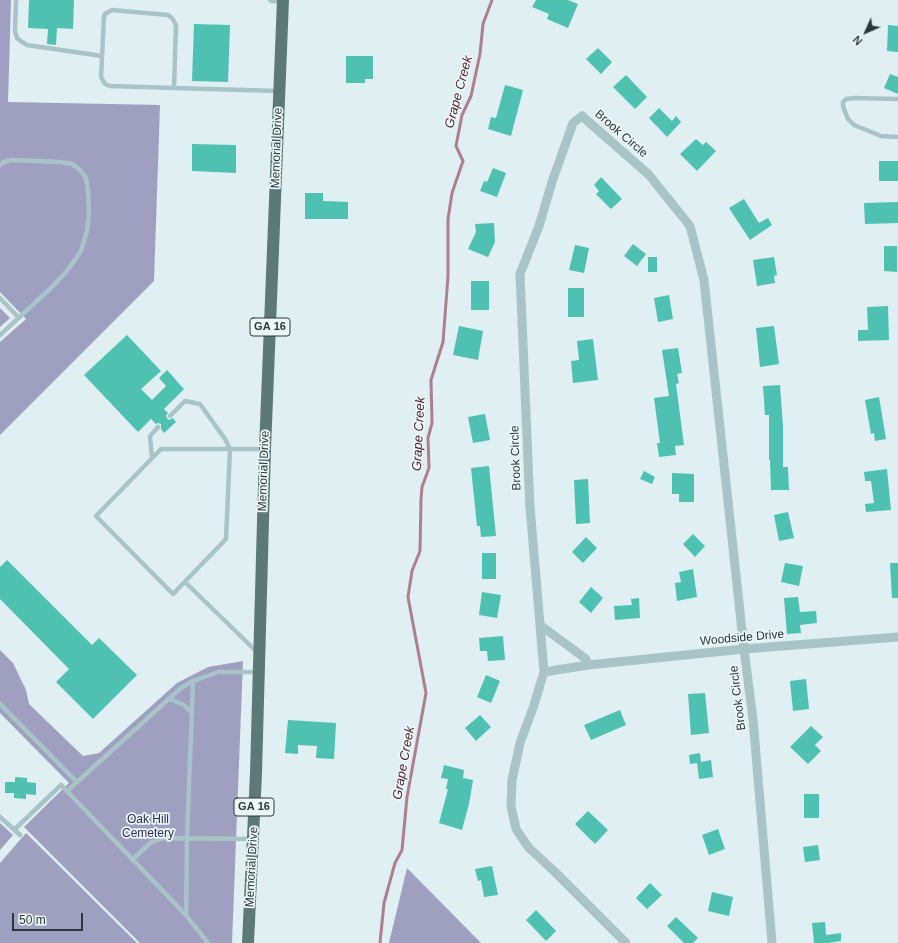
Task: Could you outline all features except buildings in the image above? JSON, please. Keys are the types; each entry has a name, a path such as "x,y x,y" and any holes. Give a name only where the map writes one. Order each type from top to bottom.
{"main road":[{"name":"Memorial Drive","path":"248,943 259,672 265,449 283,1"}],"street":[{"name":"Brook Circle","path":"626,943 529,848 516,829 511,806 512,780 520,743 544,672 530,507 520,274 539,226 552,182 573,123 582,116 649,175 690,226 704,280 744,649 754,719 772,943"},
{"path":"540,625 586,659 588,665"},
{"name":"Woodside Drive","path":"544,672 588,665 744,649 898,637"}],"lane":[{"path":"16,0 15,31 17,38 22,42 27,45 102,56"},
{"path":"270,0 283,1"},
{"path":"174,88 176,26 172,18 168,15 112,10 109,11 104,17 101,77 105,84 110,86 174,88 279,91"},
{"path":"898,99 846,99 843,106 848,119 854,125 881,136 898,137"},
{"path":"0,166 4,162 12,160 72,164 80,170 86,178 89,212 87,231 81,251 67,271 52,287 0,335"},
{"path":"0,298 19,318"},
{"path":"170,416 185,401 200,404 226,439 230,449 226,539 173,594 96,516 161,449 230,449 265,449"},
{"path":"152,458 150,436 158,427"},
{"path":"185,582 259,654"},
{"path":"67,792 181,688 193,681 218,672 259,672"},
{"path":"186,915 187,838 193,681"},
{"path":"170,698 184,705 192,713"},
{"path":"0,704 77,782"},
{"path":"15,829 61,785 186,915 208,943"},
{"path":"0,817 20,834"},
{"path":"132,860 150,843 163,838 253,840"}],"green space":[{"path":"0,0 11,0 8,102 160,105 154,281 0,435 0,342 26,319 0,292"},
{"path":"0,308 10,318 0,327"},
{"name":"Oak Hill Cemetery","path":"0,650 13,663 26,690 29,704 83,756 99,753 177,683 208,667 243,661 232,943 140,943 24,827 69,783 0,713"},
{"path":"0,823 13,835 0,850"},
{"path":"26,833 137,943 0,943 0,863"},
{"path":"407,868 481,943 389,943"}],"waterway":[{"name":"Grape Creek","path":"380,943 384,903 395,863 402,850 407,797 426,693 408,597 412,571 420,551 422,487 429,468 428,438 432,423 431,380 443,342 448,276 448,219 452,193 463,161 456,146 462,115 471,96 480,54 483,24 492,0"}]}
